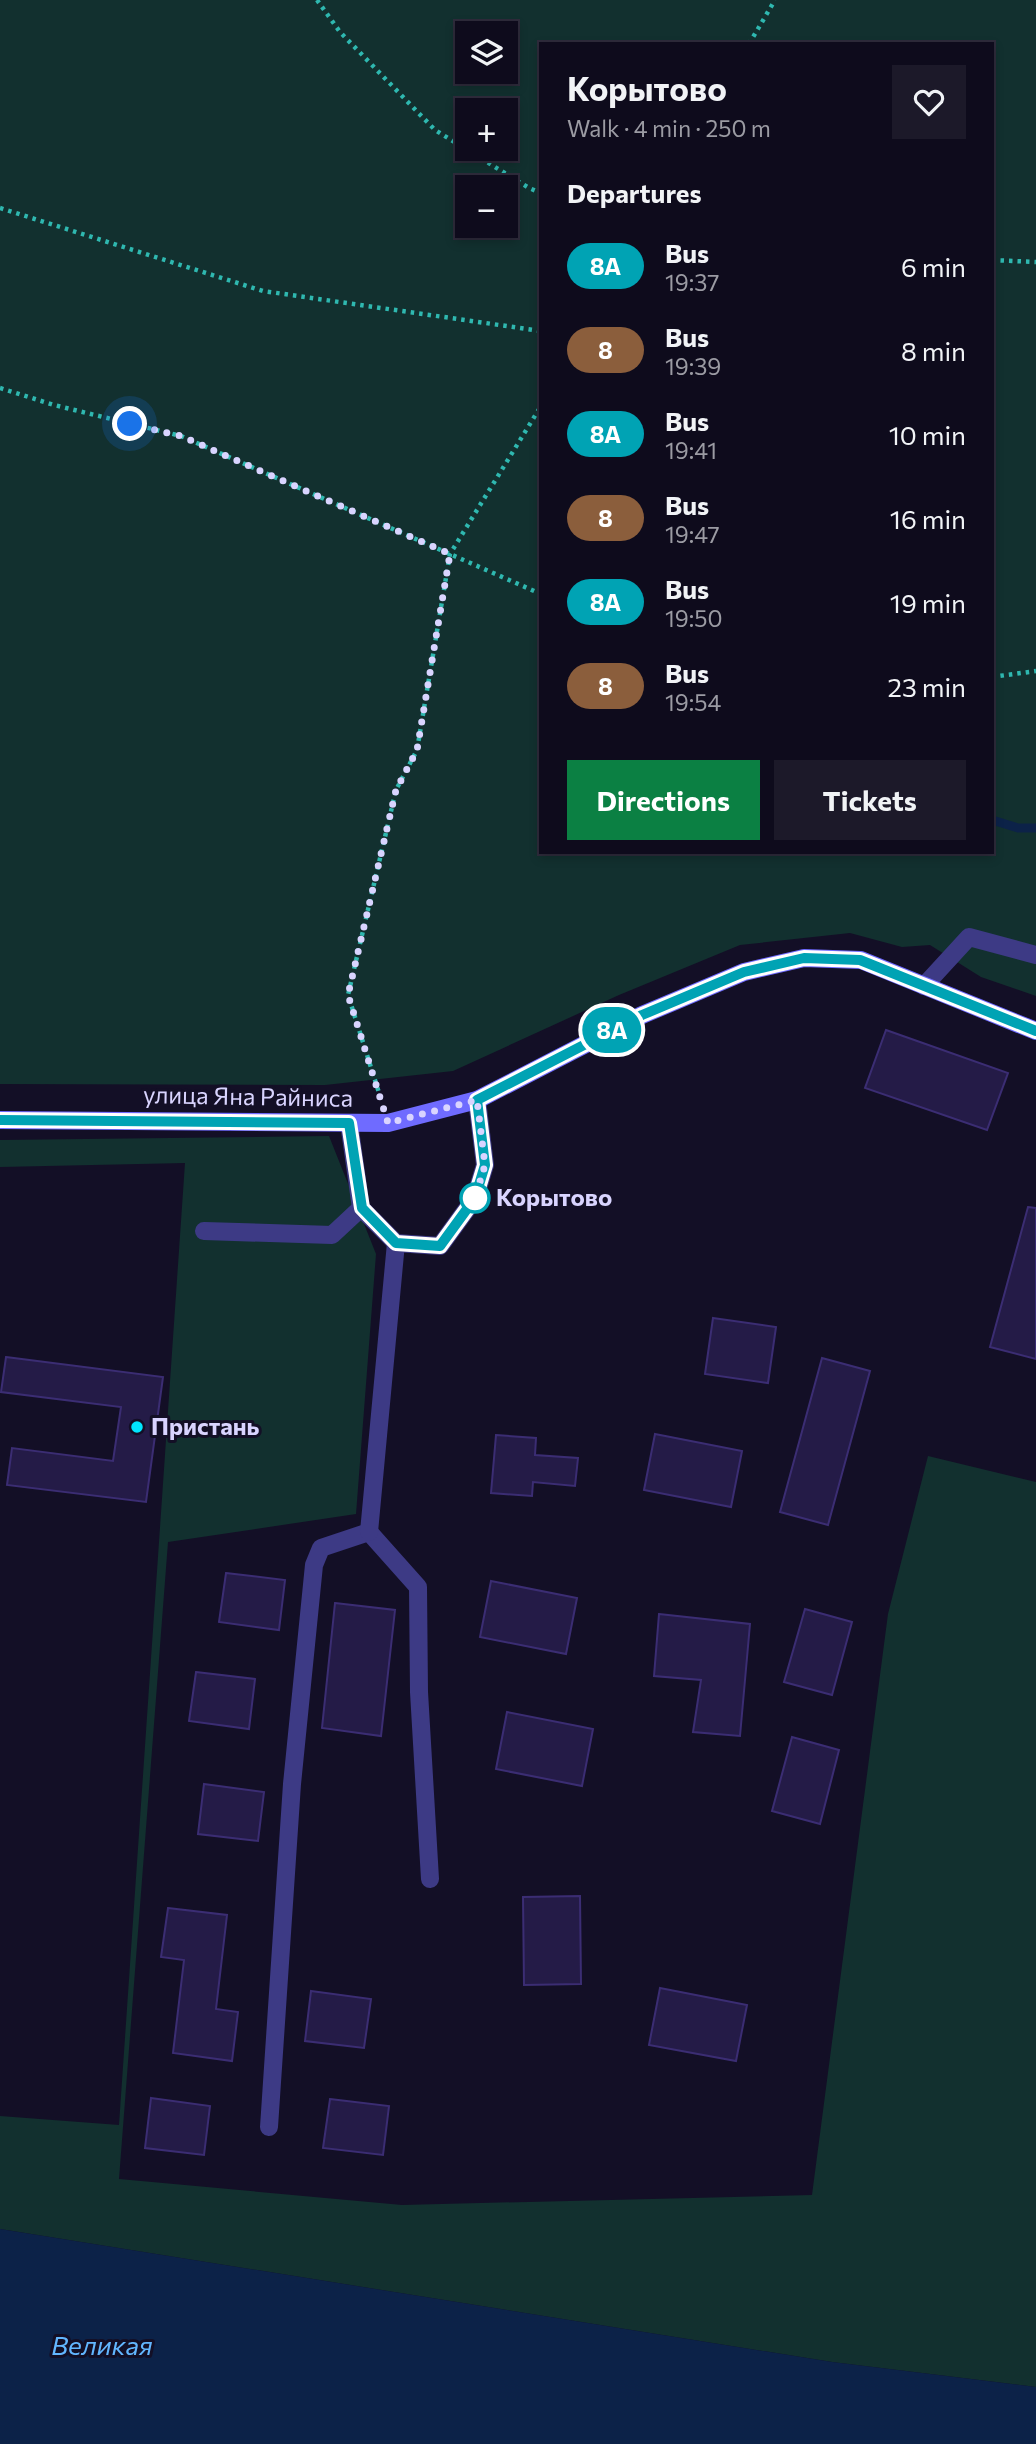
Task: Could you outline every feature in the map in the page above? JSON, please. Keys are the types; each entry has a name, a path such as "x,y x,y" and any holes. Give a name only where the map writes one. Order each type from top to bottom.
{"street":[{"path":"923,986 969,937 1036,956"},
{"name":"улица Яна Райниса","path":"0,1120 388,1123 477,1100 642,1015 744,972 804,958 860,960 1036,1031"},
{"path":"349,1123 362,1208 396,1243 440,1246 475,1198 485,1165 477,1100"},
{"path":"204,1230 332,1236 362,1208"},
{"path":"396,1243 369,1532 418,1587 418,1692 430,1879"},
{"path":"269,2127 292,1784 314,1566 321,1548 369,1532"}],"path":[{"path":"317,0 340,32 435,130 529,188 539,191"},
{"path":"750,42 775,0"},
{"path":"0,208 263,291 539,331"},
{"path":"994,260 1036,262"},
{"path":"0,388 54,405 181,436 539,593"},
{"path":"388,1123 348,995 396,790 417,750 450,554 539,409"},
{"path":"994,677 1036,671"}],"green space":[{"path":"0,0 1036,0 1036,996 981,977 930,945 902,947 850,933 740,945 619,995 453,1071 325,1085 0,1084"},
{"path":"329,1136 376,1254 356,1514 168,1542 119,2179 402,2205 812,2195 888,1614 928,1456 1036,1482 1036,2387 832,2362 0,2229 0,2116 119,2125 185,1163 0,1167 0,1140"}],"water":[{"name":"Великая","path":"0,2229 832,2362 1036,2387 1036,2444 0,2444"}],"building":[{"path":"886,1030 1008,1073 987,1130 865,1088"},
{"path":"1028,1207 1036,1208 1036,1359 990,1347"},
{"path":"713,1318 776,1327 768,1383 705,1374"},
{"name":"Пристань","path":"6,1357 163,1377 146,1502 7,1485 12,1448 113,1461 121,1407 1,1392"},
{"path":"822,1358 870,1371 828,1525 780,1512"},
{"path":"655,1434 742,1451 731,1507 644,1490"},
{"path":"496,1435 536,1438 535,1455 578,1458 575,1486 533,1482 532,1496 491,1493"},
{"path":"226,1573 285,1580 279,1630 219,1622"},
{"path":"491,1581 577,1598 566,1654 480,1637"},
{"path":"335,1603 395,1610 381,1736 322,1728"},
{"path":"805,1609 852,1622 832,1695 784,1682"},
{"path":"659,1614 750,1624 740,1736 693,1732 701,1680 654,1676"},
{"path":"196,1672 255,1679 249,1729 189,1721"},
{"path":"507,1712 593,1729 582,1786 496,1769"},
{"path":"792,1737 839,1750 820,1824 772,1811"},
{"path":"204,1784 264,1792 258,1841 198,1834"},
{"path":"580,1896 581,1984 524,1985 523,1897"},
{"path":"168,1908 227,1915 216,2009 238,2012 232,2061 173,2053 184,1960 161,1957"},
{"path":"660,1988 747,2005 736,2061 649,2045"},
{"path":"311,1991 371,1999 364,2048 305,2041"},
{"path":"151,2098 210,2106 204,2155 145,2148"},
{"path":"330,2099 389,2106 383,2155 323,2148"}],"waterway":[{"path":"994,821 1018,828 1036,828"}],"bus line":[{"name":"8А","path":"0,1120 349,1123 362,1208 396,1243 440,1246 475,1198 485,1165 477,1100 642,1015 744,972 804,958 860,960 1036,1031"}],"place":[{"name":"Корытово","path":"475,1198"},
{"name":"Пристань","path":"137,1427"}],"route":[{"path":"130,424 181,436 450,554 417,750 396,790 348,995 388,1123 477,1100 485,1165 475,1198"}]}
